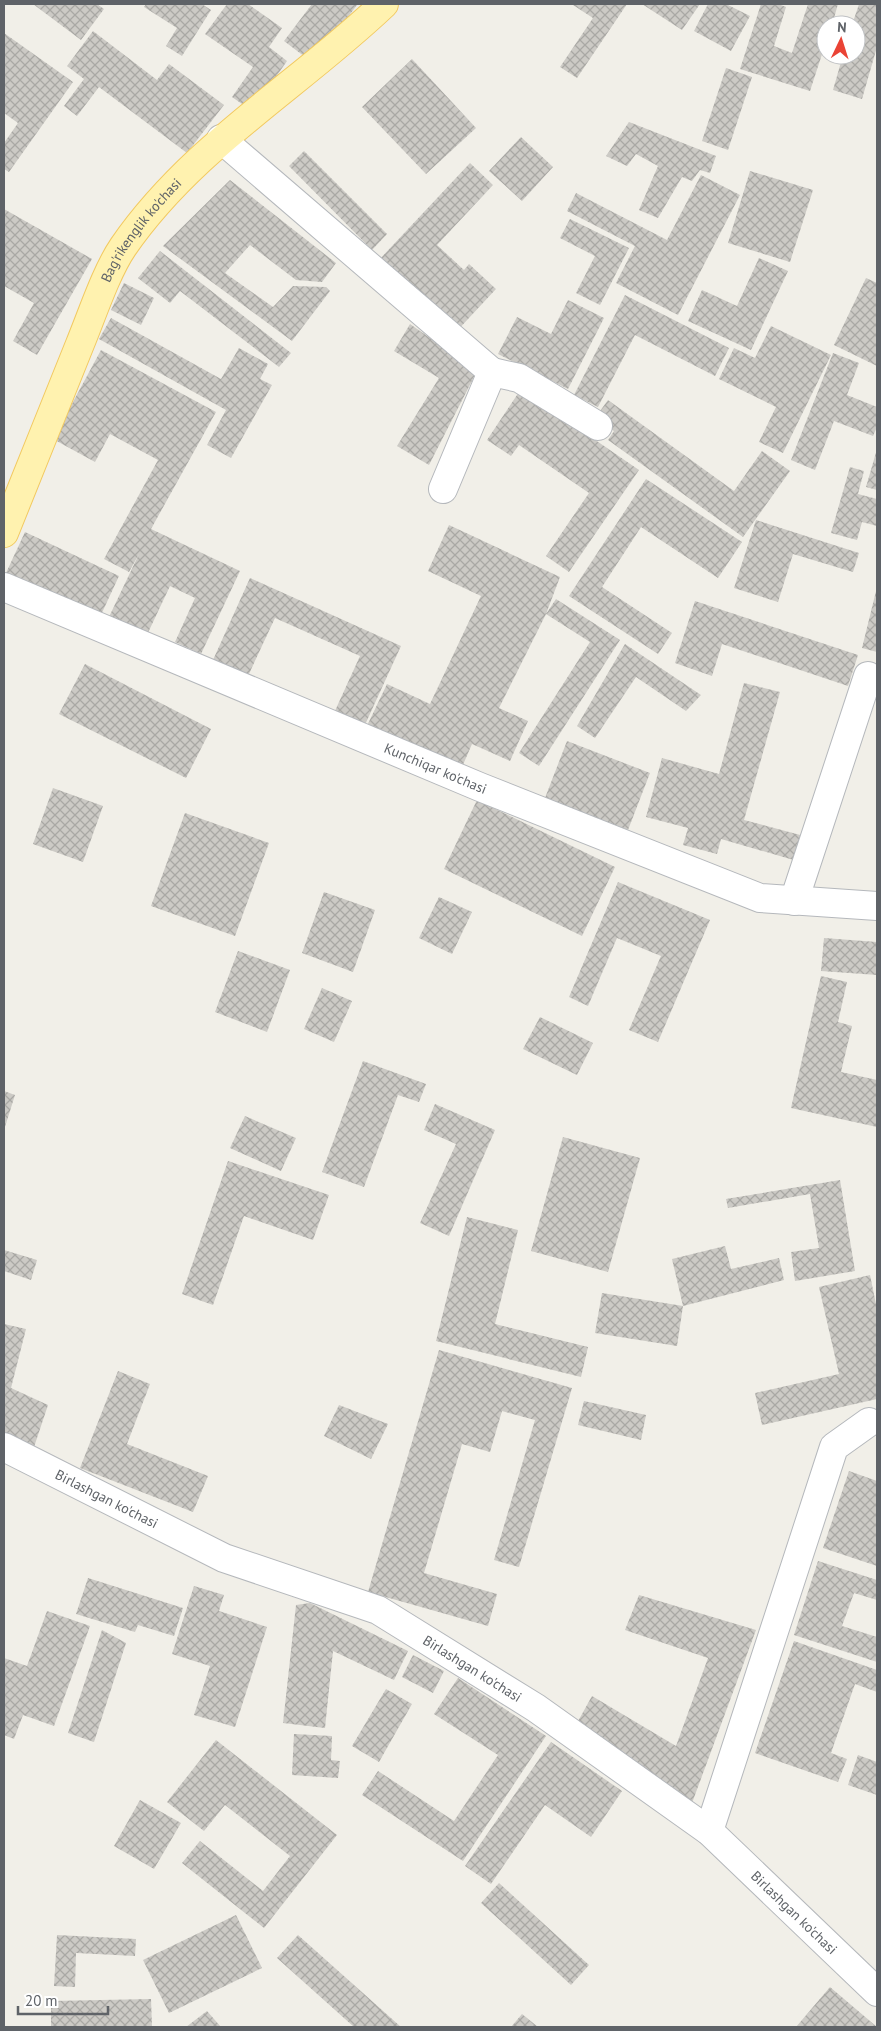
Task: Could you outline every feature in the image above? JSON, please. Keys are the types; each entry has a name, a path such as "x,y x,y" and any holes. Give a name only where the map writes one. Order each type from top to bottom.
{"main road":[{"name":"Bag'rikenglik ko'chasi","path":"4,533 102,290 122,249 148,214 186,172 221,140 357,30 384,4"}],"street":[{"path":"221,140 492,372 519,378 598,426"},
{"path":"443,489 492,372"},
{"name":"Kunchiqar ko'chasi","path":"4,587 480,787 760,898 877,906"},
{"path":"794,901 868,676"},
{"path":"709,1832 834,1447 870,1422"},
{"name":"Birlashgan ko'chasi","path":"4,1447 224,1558 378,1610 536,1708 709,1832 877,1992"}],"building":[{"path":"33,4 97,4 104,9 81,40"},
{"path":"146,4 202,4 211,10 182,56 166,46 177,28 144,7"},
{"path":"227,4 248,4 282,28 269,47 287,61 252,111 232,97 253,67 205,34"},
{"path":"312,4 357,5 313,63 284,41"},
{"path":"574,4 627,4 577,78 560,67 593,18"},
{"path":"642,4 700,4 682,30"},
{"path":"708,4 726,4 750,16 731,51 694,31"},
{"path":"761,4 778,4 786,7 774,46 792,53 808,4 838,4 835,15 816,15 816,65 818,65 810,91 740,69"},
{"path":"859,4 877,4 877,47 862,99 833,90 840,65 866,65 866,15 855,15"},
{"path":"93,31 157,80 169,64 224,105 187,153 99,87 77,116 64,106 84,79 67,66"},
{"path":"4,33 73,82 9,172 4,169 4,143 18,123 4,113"},
{"path":"412,59 476,128 426,174 362,107"},
{"path":"726,68 752,77 728,150 702,141"},
{"path":"629,122 716,156 710,173 700,170 692,181 682,177 658,218 639,210 658,166 636,154 627,166 606,156"},
{"path":"521,137 553,167 522,201 489,171"},
{"path":"304,151 387,234 372,250 289,166"},
{"path":"470,163 493,185 437,245 464,270 469,264 496,289 455,333 378,261"},
{"path":"750,171 813,190 790,262 728,243"},
{"path":"701,175 740,195 678,315 616,283 635,246 567,211 576,193 667,240"},
{"path":"230,180 336,263 322,282 296,280 250,245 225,273 273,307 293,286 326,287 330,291 292,341 163,246"},
{"path":"4,209 92,259 37,355 13,341 34,303 4,286"},
{"path":"570,219 629,248 600,305 576,293 595,256 560,238"},
{"path":"160,251 291,353 279,367 180,291 170,303 138,278"},
{"path":"759,258 788,271 751,350 688,321 702,290 737,306"},
{"path":"866,278 877,283 877,366 834,345"},
{"path":"124,283 154,298 141,325 111,310"},
{"path":"625,295 729,348 715,376 635,335 598,407 574,395"},
{"path":"568,300 604,318 568,389 498,354 517,317 551,334"},
{"path":"111,318 221,379 239,348 268,364 260,379 272,385 231,458 207,445 226,410 99,339"},
{"path":"410,324 477,371 429,465 397,446 439,378 394,351"},
{"path":"771,326 831,355 783,453 759,442 776,407 719,379 734,348 755,358"},
{"path":"101,350 216,412 151,529 240,571 201,654 175,642 195,598 170,586 146,637 108,619 139,554 129,572 104,559 158,460 110,434 95,462 53,439"},
{"path":"833,353 859,363 847,395 877,407 877,427 873,436 834,421 815,470 791,460"},
{"path":"521,389 639,470 569,572 546,556 589,493 519,445 511,456 487,440"},
{"path":"608,400 734,491 762,451 790,471 743,537 608,440 614,431 595,418"},
{"path":"877,449 877,490 866,487"},
{"path":"850,467 864,471 858,494 877,499 877,526 862,522 857,540 831,533"},
{"path":"646,479 742,542 718,578 641,527 602,587 672,633 658,654 569,596"},
{"path":"756,520 859,553 853,572 793,554 778,602 734,588"},
{"path":"449,525 560,577 546,614 499,708 528,721 510,761 472,744 459,774 365,730 387,684 430,704 481,596 428,571"},
{"path":"25,532 119,576 100,617 6,573"},
{"path":"250,578 401,646 364,727 334,713 360,656 275,618 248,676 213,660"},
{"path":"877,587 877,652 862,648"},
{"path":"556,599 620,640 539,766 519,753 590,642 546,614"},
{"path":"695,601 858,655 848,686 722,644 712,676 675,663"},
{"path":"625,644 701,695 686,711 636,677 595,738 577,726"},
{"path":"85,664 211,729 186,778 59,714"},
{"path":"744,683 780,692 744,820 804,836 797,861 721,839 717,854 683,845 688,828 646,817 662,758 719,774"},
{"path":"567,741 650,773 628,830 545,798"},
{"path":"53,788 103,806 83,862 33,844"},
{"path":"477,800 615,867 582,936 444,869"},
{"path":"185,813 269,843 235,936 151,906"},
{"path":"618,882 710,920 658,1042 629,1030 661,956 617,938 588,1006 569,997"},
{"path":"324,892 375,910 353,972 302,953"},
{"path":"439,897 472,912 452,954 419,938"},
{"path":"824,938 877,942 877,975 821,971"},
{"path":"238,951 290,970 267,1032 215,1012"},
{"path":"821,976 847,982 838,1022 852,1026 841,1072 877,1080 877,1127 791,1108"},
{"path":"322,988 352,1001 334,1042 304,1029"},
{"path":"540,1017 593,1043 577,1075 523,1049"},
{"path":"363,1061 426,1084 419,1102 398,1095 364,1187 322,1172"},
{"path":"4,1091 15,1095 4,1130"},
{"path":"435,1104 495,1130 449,1236 420,1223 456,1144 424,1130"},
{"path":"245,1116 296,1138 281,1171 230,1148"},
{"path":"563,1137 640,1158 608,1272 531,1251"},
{"path":"228,1161 329,1195 313,1240 244,1216 213,1305 182,1294"},
{"path":"840,1180 855,1271 795,1281 791,1252 819,1248 810,1194 728,1208 726,1199"},
{"path":"467,1217 518,1230 495,1324 588,1347 581,1377 436,1341"},
{"path":"725,1246 731,1269 779,1258 784,1280 683,1306 672,1259"},
{"path":"4,1250 37,1260 31,1280 4,1271"},
{"path":"870,1275 877,1309 877,1399 762,1425 755,1393 839,1374 819,1287"},
{"path":"602,1293 683,1306 677,1346 595,1333"},
{"path":"4,1324 26,1329 11,1388 48,1405 34,1447 4,1432"},
{"path":"439,1350 572,1388 519,1567 494,1560 535,1420 502,1411 490,1452 462,1444 424,1573 497,1594 488,1626 368,1592"},
{"path":"118,1371 150,1384 127,1444 208,1476 193,1512 80,1468"},
{"path":"584,1401 646,1415 641,1440 578,1425"},
{"path":"339,1405 388,1424 371,1459 324,1436"},
{"path":"849,1471 877,1481 877,1566 823,1548"},
{"path":"818,1561 877,1580 877,1600 854,1593 842,1626 877,1637 877,1662 794,1635"},
{"path":"88,1578 183,1608 174,1636 138,1625 135,1632 76,1614"},
{"path":"194,1586 224,1595 219,1611 267,1627 235,1727 194,1715 210,1666 172,1654"},
{"path":"639,1595 756,1630 692,1803 577,1723 592,1696 676,1746 708,1658 625,1630"},
{"path":"310,1603 408,1651 394,1680 333,1651 325,1728 283,1723 296,1605"},
{"path":"47,1611 90,1626 54,1726 23,1715 14,1739 4,1735 4,1658 27,1666"},
{"path":"102,1630 126,1643 94,1742 68,1733"},
{"path":"794,1641 877,1670 877,1692 855,1684 831,1753 847,1759 838,1782 755,1753"},
{"path":"413,1655 444,1671 433,1693 402,1677"},
{"path":"458,1678 546,1736 463,1861 362,1795 378,1771 454,1821 498,1755 434,1714"},
{"path":"386,1689 412,1704 379,1762 352,1746"},
{"path":"294,1734 332,1736 331,1760 340,1761 338,1778 292,1775"},
{"path":"216,1740 337,1835 264,1928 182,1863 200,1841 263,1891 290,1856 225,1805 204,1831 167,1802"},
{"path":"551,1742 622,1791 591,1837 545,1805 491,1884 465,1866"},
{"path":"858,1755 877,1762 877,1795 848,1785"},
{"path":"140,1800 181,1823 154,1869 114,1846"},
{"path":"499,1883 589,1965 571,1985 481,1903"},
{"path":"236,1915 262,1968 169,2013 143,1960"},
{"path":"57,1935 136,1939 135,1956 76,1953 75,1987 54,1986"},
{"path":"298,1935 401,2027 354,2027 277,1958"},
{"path":"830,1987 877,2027 796,2027"},
{"path":"151,1999 152,2027 51,2027 51,2001"},
{"path":"207,2011 221,2027 186,2027"},
{"path":"522,2014 538,2027 511,2027"}]}
